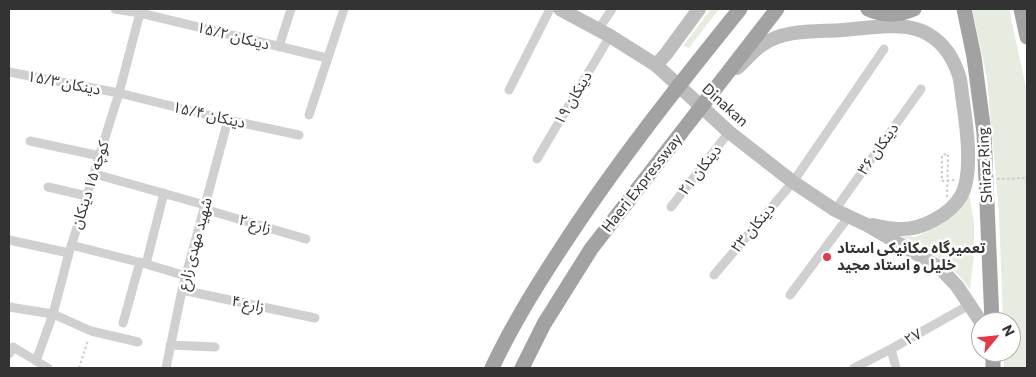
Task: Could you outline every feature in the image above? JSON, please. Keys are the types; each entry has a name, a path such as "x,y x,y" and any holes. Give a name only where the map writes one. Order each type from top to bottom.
{"highway":[{"name":"Haeri Expressway","path":"492,368 499,352 544,274 581,218 656,114 740,9"},
{"name":"Haeri Expressway","path":"522,368 544,324 591,249 777,9"},
{"path":"868,9 886,15 914,9"},
{"name":"Shiraz Ring","path":"964,9 974,57 984,133 992,312"},
{"path":"1021,9 1027,37"}],"main road":[{"name":"Dinakan","path":"560,9 656,65 729,132 792,182 835,210 868,225"},
{"path":"656,65 699,9"},
{"path":"705,100 762,44 794,33 902,26 922,31 940,42 949,53 959,74 966,123 968,169 966,183 960,198 947,212 924,225 901,229 868,225"},
{"path":"868,225 939,267 957,286 975,312"}],"street":[{"name":"۱۵/۲ دینکان","path":"115,9 140,11 327,58"},
{"path":"279,47 291,9"},
{"path":"308,115 344,9"},
{"path":"509,90 550,9"},
{"name":"۱۹ دینکان","path":"537,159 604,33 612,9"},
{"name":"کوچه ۱۵ دینکان","path":"36,361 53,314 70,249 95,174 119,93 140,11"},
{"name":"۲۳ دینکان","path":"714,275 792,182 884,49"},
{"name":"۱۵/۳ دینکان","path":"9,72 119,93"},
{"name":"۳۶ دینکان","path":"835,210 921,89"},
{"name":"۱۵/۴ دینکان","path":"119,93 228,120 299,135"},
{"name":"شهید مهدی زارع","path":"166,368 182,290 228,120"},
{"name":"۲۱ دینکان","path":"671,207 729,132"},
{"path":"30,140 100,156"},
{"name":"۲ زارع","path":"95,174 164,193 306,239"},
{"path":"48,187 87,196"},
{"path":"123,323 164,193"},
{"path":"790,295 849,216"},
{"path":"9,240 143,263 186,276"},
{"name":"۴ زارع","path":"182,290 315,318"},
{"name":"۲۷","path":"854,368 970,304"},
{"path":"9,307 53,314 92,331 138,342"},
{"path":"170,345 216,347"},
{"path":"9,354 13,347 48,368"},
{"path":"891,349 896,368"}],"path":[{"path":"942,181 942,155 948,154 947,212"},
{"path":"79,368 92,331"}],"shaded area":[{"path":"711,9 719,9 689,48 683,46"},
{"path":"972,9 1009,9 1027,92 1027,368 1004,368 1004,362 1021,362 1021,312 1003,312 999,213 987,78"},
{"path":"969,195 974,222 974,255 970,289 947,264 922,247 901,236 915,237 939,226 957,213"}],"place":[{"name":"تعمیرگاه مکانیکی استاد خلیل و استاد مجید","path":"827,257"}]}
